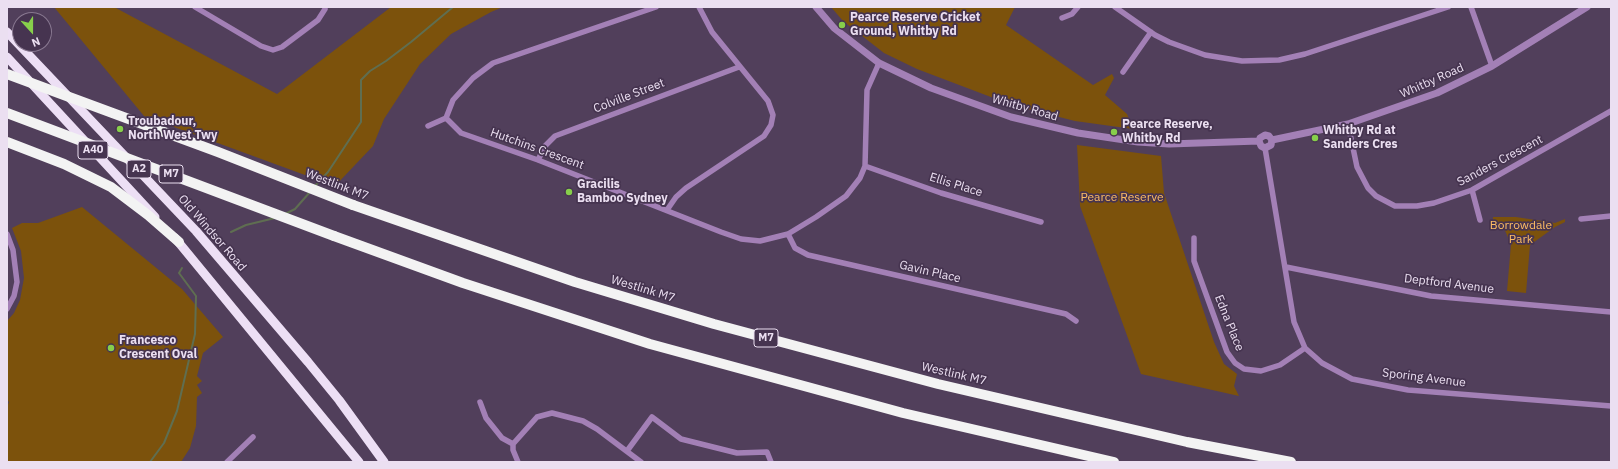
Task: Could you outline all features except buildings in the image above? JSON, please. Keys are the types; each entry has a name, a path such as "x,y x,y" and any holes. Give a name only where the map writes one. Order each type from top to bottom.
{"highway":[{"name":"Old Windsor Road","path":"7,32 196,231 339,400 384,462"},
{"name":"A40","path":"7,57 179,242"},
{"name":"Westlink M7","path":"7,74 218,152 353,205 560,277 714,324 938,384 1186,442 1291,462"},
{"name":"M7","path":"7,113 463,283 650,344 903,413 1114,462"},
{"path":"7,142 64,164 111,187 148,215 179,242 359,462"}],"street":[{"path":"195,7 261,46 273,50 282,47 318,20 325,9"},
{"path":"428,126 446,118 453,100 473,78 493,63 656,7"},
{"path":"667,210 676,197 686,188 764,136 771,125 772,115 768,102 712,32 699,7"},
{"name":"Whitby Road","path":"816,7 834,28 879,62 909,78 986,109 1030,123 1078,134 1119,140 1170,144 1259,141"},
{"path":"1062,18 1072,14 1078,7"},
{"path":"1115,7 1151,32 1169,42 1205,55 1242,61 1279,60 1448,7"},
{"path":"1471,7 1492,66"},
{"name":"Whitby Road","path":"1272,140 1348,124 1431,95 1492,66 1577,10 1587,7"},
{"path":"1123,72 1151,32"},
{"path":"866,166 866,100 870,80 879,62"},
{"name":"Colville Street","path":"538,160 545,146 554,136 739,67"},
{"name":"Sanders Crescent","path":"1348,124 1357,167 1362,178 1376,196 1395,206 1417,206 1434,203 1472,190 1611,111"},
{"name":"Hutchins Crescent","path":"446,118 461,133 538,160 721,232 760,242 788,234 846,196 860,178 866,166"},
{"path":"1265,135 1269,136 1272,140 1271,145 1265,148 1261,146 1259,141 1260,138 1265,135"},
{"name":"Sporing Avenue","path":"1265,148 1294,322 1305,348 1322,363 1352,379 1401,388 1611,406"},
{"name":"Ellis Place","path":"866,166 942,193 1041,222"},
{"path":"1472,190 1480,220"},
{"path":"1581,219 1611,216"},
{"path":"7,234 16,265 17,282 14,296 7,309"},
{"name":"Gavin Place","path":"788,234 795,248 808,255 1066,314 1076,321"},
{"name":"Edna Place","path":"1194,238 1194,261 1227,352 1235,363 1244,369 1261,371 1280,365 1305,348"},
{"name":"Deptford Avenue","path":"1286,267 1431,296 1611,312"},
{"path":"480,402 486,418 502,438 513,444"},
{"path":"518,462 513,450 513,444 538,417 552,414 587,424 597,429 641,462"},
{"path":"627,451 652,417 681,439 738,453 767,452 770,462"},
{"path":"227,462 253,438"}],"green space":[{"path":"54,7 114,7 277,94 391,7 503,7 451,34 420,64 384,119 373,146 335,186 144,116"},
{"path":"831,7 1015,7 1006,25 1093,85 1112,74 1114,78 1105,95 1127,114 1133,129 1075,121 1012,105 917,69 884,53 843,21"},
{"name":"Pearce Reserve","path":"1077,145 1161,156 1164,193 1214,342 1224,364 1237,374 1234,386 1239,396 1141,374 1080,206"},
{"path":"82,207 182,289 223,337 203,353 197,376 202,381 197,385 202,393 197,397 196,426 190,448 181,462 7,462 7,407 9,402 7,400 7,321 14,313 20,300 24,278 21,251 12,228 22,223 38,223"},
{"name":"Borrowdale Park","path":"1493,217 1516,217 1555,223 1565,219 1565,222 1555,227 1530,245 1526,293 1507,291 1511,244 1502,224 1493,223"}],"waterway":[{"path":"315,186 328,172 361,122 361,80 370,71 411,42 453,7"},
{"path":"285,214 295,209 310,192"},
{"path":"231,232 246,225 275,218"},
{"path":"150,462 164,443 177,411 195,334 196,296 179,273 182,268"}],"place":[{"name":"Pearce Reserve Cricket Ground, Whitby Rd","path":"842,25"},
{"name":"Troubadour, North West Twy","path":"120,129"},
{"name":"Pearce Reserve, Whitby Rd","path":"1114,132"},
{"name":"Whitby Rd at Sanders Cres","path":"1315,138"},
{"name":"Gracilis Bamboo Sydney","path":"569,192"},
{"name":"Francesco Crescent Oval","path":"111,348"}]}
